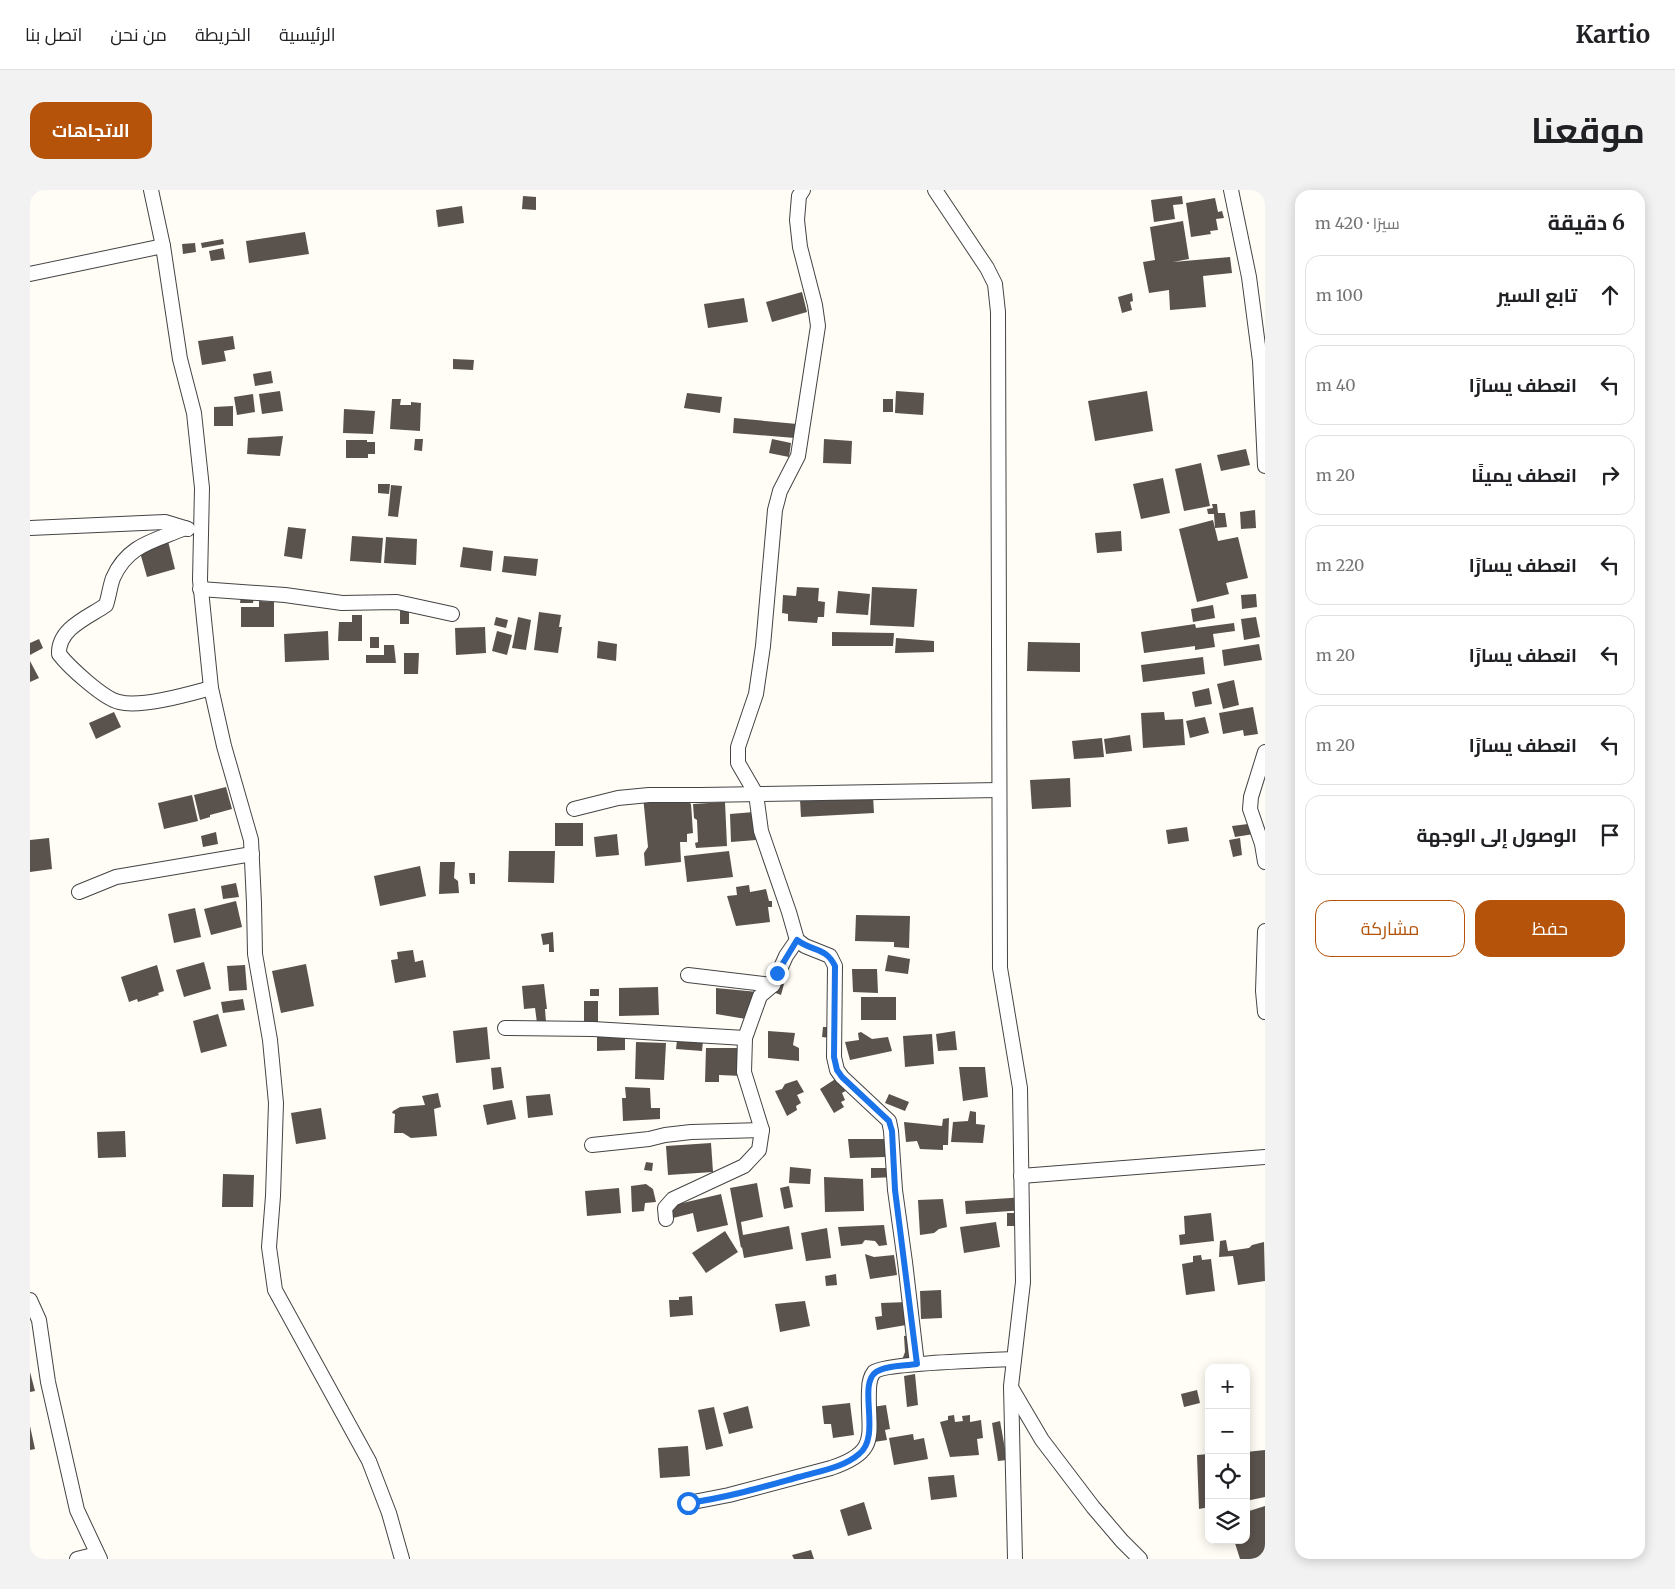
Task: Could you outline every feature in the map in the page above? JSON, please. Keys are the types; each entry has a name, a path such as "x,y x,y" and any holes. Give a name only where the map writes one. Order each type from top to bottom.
{"street":[{"path":"151,190 180,359 194,413 202,488 200,589 211,688 224,746 251,840 255,954 270,1040 276,1103 273,1196 269,1247 275,1290 369,1462 389,1513 402,1559"},
{"path":"803,190 799,196 797,220 800,247 818,326 798,456 780,491 775,510 763,646 756,694 738,747 738,763 756,794 761,830 790,912 797,940 805,946 830,956 835,966 834,1057 837,1070 889,1121 892,1131 895,1190 917,1364"},
{"path":"935,190 987,268 994,284 998,312 1000,968 1020,1088 1023,1282 1011,1386 1015,1559"},
{"path":"1231,190 1249,277 1259,352 1265,466"},
{"path":"30,274 162,246"},
{"path":"30,528 165,522 201,534"},
{"path":"185,528 146,542 132,551 112,579 106,605 76,624 64,636 59,648 59,654 76,673 117,702 128,704 166,699 211,688"},
{"path":"200,589 285,595 342,603 397,602 452,614"},
{"path":"1265,752 1251,797 1250,809 1262,844 1265,862"},
{"path":"574,809 618,798 649,794 1000,790"},
{"path":"79,892 116,877 252,854"},
{"path":"1265,931 1263,991 1265,1012"},
{"path":"666,1219 665,1208 673,1199 744,1166 759,1150 762,1130 744,1072 745,1038 760,996 773,986 786,956 797,940"},
{"path":"688,975 773,986"},
{"path":"505,1028 593,1029 745,1038"},
{"path":"592,1145 649,1140 665,1135 691,1132 762,1130"},
{"path":"1021,1176 1265,1157"},
{"path":"30,1300 39,1320 48,1382 77,1510 99,1556 77,1559"},
{"path":"688,1503 757,1488 847,1462 860,1454 867,1446 869,1433 869,1381 874,1372 917,1364 1014,1359"},
{"path":"1011,1386 1047,1446 1099,1514 1140,1559"}],"building":[{"path":"523,196 536,197 536,210 522,209"},
{"path":"1182,196 1183,204 1173,205 1175,219 1154,222 1151,200"},
{"path":"1215,198 1218,212 1222,211 1224,218 1216,219 1218,230 1210,231 1211,234 1191,237 1186,203"},
{"path":"462,206 464,223 438,227 436,210"},
{"path":"1183,221 1189,259 1173,262 1230,257 1232,273 1203,276 1206,307 1170,310 1169,290 1149,293 1143,262 1155,260 1150,227"},
{"path":"305,232 309,254 249,263 246,241"},
{"path":"223,239 224,244 202,248 201,243"},
{"path":"195,243 196,252 183,254 182,244"},
{"path":"223,248 225,259 211,261 209,251"},
{"path":"802,292 807,312 772,322 766,302"},
{"path":"1132,293 1133,301 1130,302 1132,310 1122,313 1118,297"},
{"path":"744,298 748,322 708,328 704,304"},
{"path":"233,336 235,349 224,351 226,361 202,365 198,341"},
{"path":"453,359 474,360 473,370 453,369"},
{"path":"271,371 273,383 255,386 253,374"},
{"path":"280,391 283,411 262,414 259,394"},
{"path":"896,391 924,393 923,415 895,413"},
{"path":"1147,391 1153,431 1095,441 1088,401"},
{"path":"687,393 722,397 720,413 684,408"},
{"path":"253,394 255,412 237,415 234,397"},
{"path":"392,399 401,399 400,405 411,405 411,402 421,403 420,431 390,429"},
{"path":"883,399 893,399 893,412 883,412"},
{"path":"233,406 233,426 214,426 214,407"},
{"path":"344,409 375,411 373,434 343,433"},
{"path":"734,418 797,424 795,438 733,433"},
{"path":"283,436 280,456 247,454 248,438"},
{"path":"415,439 423,439 422,451 414,450"},
{"path":"772,439 791,443 789,457 769,453"},
{"path":"824,439 852,441 851,464 823,463"},
{"path":"346,440 375,442 375,454 368,454 368,458 346,458"},
{"path":"1246,449 1250,465 1221,471 1217,455"},
{"path":"1201,463 1210,506 1184,511 1175,469"},
{"path":"1163,478 1170,513 1141,519 1133,484"},
{"path":"378,484 390,484 389,494 378,493"},
{"path":"391,485 402,486 398,517 388,516"},
{"path":"1212,504 1217,504 1218,513 1225,513 1227,527 1215,528 1214,514 1208,514 1207,509 1213,508"},
{"path":"1255,510 1256,528 1241,529 1240,512"},
{"path":"1213,520 1218,541 1238,537 1248,578 1226,583 1229,594 1197,602 1179,529"},
{"path":"288,527 306,529 302,559 284,556"},
{"path":"1121,531 1122,551 1097,553 1095,533"},
{"path":"352,536 383,538 381,563 350,561"},
{"path":"386,537 417,539 416,565 384,563"},
{"path":"168,541 175,569 147,577 139,549"},
{"path":"463,547 493,551 491,571 460,567"},
{"path":"504,556 538,559 536,576 502,572"},
{"path":"797,587 819,588 818,601 825,602 824,617 818,617 817,623 788,621 788,614 782,613 783,595 796,596"},
{"path":"872,587 917,589 914,627 870,625"},
{"path":"838,591 870,594 868,615 836,613"},
{"path":"1256,594 1257,607 1242,609 1241,595"},
{"path":"241,595 254,596 253,603 240,603"},
{"path":"259,601 274,602 274,627 241,627 241,607 259,607"},
{"path":"1213,605 1215,618 1193,622 1191,609"},
{"path":"400,611 409,611 409,624 400,624"},
{"path":"539,612 561,615 559,627 562,627 558,653 534,650"},
{"path":"352,615 362,615 362,641 338,641 339,622 352,622"},
{"path":"496,617 508,620 506,628 494,625"},
{"path":"518,617 531,620 526,650 512,648"},
{"path":"1256,617 1260,637 1244,640 1241,619"},
{"path":"1234,623 1235,631 1213,634 1215,647 1195,650 1195,646 1144,653 1141,632 1195,624 1196,628"},
{"path":"485,627 486,653 456,655 455,628"},
{"path":"328,631 329,660 285,662 284,634"},
{"path":"497,631 512,635 507,655 492,651"},
{"path":"832,632 894,633 893,646 832,646"},
{"path":"370,637 379,637 379,648 370,648"},
{"path":"896,638 934,641 934,652 895,653"},
{"path":"39,639 43,648 30,655 30,643"},
{"path":"598,641 617,644 616,661 597,658"},
{"path":"1028,642 1080,643 1080,672 1027,671"},
{"path":"1259,644 1262,660 1224,666 1222,650"},
{"path":"384,645 394,645 396,663 366,663 366,655 384,655"},
{"path":"404,653 419,653 418,674 404,674"},
{"path":"1203,657 1205,674 1143,682 1141,665"},
{"path":"30,661 39,678 30,682"},
{"path":"1234,680 1239,705 1223,709 1217,684"},
{"path":"1209,688 1212,704 1195,707 1192,692"},
{"path":"1253,707 1258,734 1244,736 1243,730 1223,734 1219,713"},
{"path":"114,712 121,727 96,739 89,723"},
{"path":"1164,712 1165,720 1183,719 1185,745 1143,748 1141,713"},
{"path":"1205,717 1209,733 1190,738 1186,721"},
{"path":"1130,735 1132,751 1106,754 1104,739"},
{"path":"1102,738 1104,757 1074,759 1072,741"},
{"path":"1070,778 1071,807 1032,809 1030,780"},
{"path":"226,787 232,809 200,820 194,795"},
{"path":"192,795 198,821 164,829 158,803"},
{"path":"643,796 679,796 691,804 693,833 687,834 687,842 680,842 681,862 645,866 644,853 648,847"},
{"path":"873,796 874,813 801,817 800,800"},
{"path":"725,802 727,846 696,848 695,843 698,842 697,820 694,818 693,804"},
{"path":"754,812 756,840 731,842 730,814"},
{"path":"555,823 583,823 583,846 555,846"},
{"path":"1256,823 1260,833 1235,837 1232,826"},
{"path":"1187,827 1189,841 1168,844 1166,830"},
{"path":"216,832 218,844 203,847 201,836"},
{"path":"617,834 619,855 596,857 594,837"},
{"path":"49,838 52,869 30,872 30,840"},
{"path":"1240,838 1242,855 1233,857 1229,840"},
{"path":"509,851 555,851 554,883 508,882"},
{"path":"729,851 733,877 687,882 684,856"},
{"path":"440,862 455,862 454,878 458,881 459,893 439,894"},
{"path":"420,866 426,896 380,906 374,876"},
{"path":"469,873 475,873 475,884 470,884"},
{"path":"236,883 239,897 223,899 221,886"},
{"path":"749,885 750,892 766,889 769,901 772,901 772,907 768,907 770,922 736,926 727,896 737,895 736,887"},
{"path":"236,901 242,927 211,935 204,909"},
{"path":"195,908 201,937 174,943 168,914"},
{"path":"856,915 910,916 909,948 894,947 894,942 855,941"},
{"path":"553,932 554,952 549,952 549,944 543,945 541,934"},
{"path":"413,950 415,962 423,960 426,977 395,983 391,960 398,959 397,952"},
{"path":"888,955 910,959 908,974 885,971"},
{"path":"204,962 211,989 184,997 176,970"},
{"path":"306,964 314,1006 281,1013 272,971"},
{"path":"157,965 164,991 158,993 159,995 138,1002 137,999 129,1002 121,977"},
{"path":"245,965 247,990 229,991 227,966"},
{"path":"852,969 877,969 878,993 853,992"},
{"path":"776,982 784,984 781,995 773,992"},
{"path":"544,984 547,1009 545,1009 546,1022 537,1023 535,1008 524,1009 522,986"},
{"path":"658,987 659,1015 619,1016 619,988"},
{"path":"716,988 758,992 746,1019 716,1014"},
{"path":"590,989 599,989 599,996 590,996"},
{"path":"861,997 896,997 896,1020 861,1020"},
{"path":"243,999 245,1010 223,1013 221,1002"},
{"path":"584,1001 598,1001 598,1022 584,1022"},
{"path":"218,1014 227,1046 201,1053 193,1021"},
{"path":"487,1027 490,1059 456,1063 453,1031"},
{"path":"823,1027 831,1027 830,1038 822,1037"},
{"path":"768,1031 795,1033 793,1045 799,1048 799,1061 768,1058"},
{"path":"955,1031 957,1050 938,1051 936,1034"},
{"path":"861,1032 872,1039 888,1037 892,1051 850,1060 845,1042 859,1040 858,1033"},
{"path":"932,1034 934,1064 905,1067 903,1036"},
{"path":"597,1037 625,1037 625,1050 597,1051"},
{"path":"677,1040 703,1041 702,1051 676,1049"},
{"path":"636,1042 666,1043 664,1080 635,1079"},
{"path":"706,1048 742,1048 742,1076 719,1075 719,1082 705,1082"},
{"path":"501,1067 504,1088 493,1090 491,1068"},
{"path":"959,1067 985,1067 988,1097 963,1101"},
{"path":"840,1076 849,1089 842,1093 845,1100 841,1102 844,1107 834,1113 820,1089"},
{"path":"797,1080 804,1092 797,1095 801,1103 796,1106 797,1110 787,1116 775,1091 782,1089 785,1084"},
{"path":"625,1087 650,1088 651,1108 660,1108 660,1119 623,1121 622,1098 626,1098"},
{"path":"438,1093 441,1107 434,1109 437,1136 411,1138 403,1133 394,1133 395,1114 392,1113 393,1111 400,1107 425,1105 422,1096"},
{"path":"550,1094 553,1115 528,1118 526,1096"},
{"path":"889,1094 909,1102 905,1111 885,1103"},
{"path":"512,1100 516,1119 487,1125 483,1105"},
{"path":"321,1108 326,1139 296,1144 291,1113"},
{"path":"970,1111 976,1112 976,1124 985,1125 983,1143 951,1142 953,1122 968,1121"},
{"path":"949,1118 948,1145 943,1145 943,1150 920,1149 917,1141 906,1142 904,1122 942,1126 943,1119"},
{"path":"125,1131 126,1157 98,1158 97,1132"},
{"path":"848,1139 885,1139 885,1157 850,1158"},
{"path":"711,1143 713,1172 668,1175 666,1146"},
{"path":"646,1162 653,1163 652,1171 644,1170"},
{"path":"790,1167 811,1169 810,1184 789,1183"},
{"path":"871,1168 897,1168 897,1177 871,1178"},
{"path":"223,1174 254,1175 253,1207 222,1207"},
{"path":"824,1177 863,1179 864,1211 825,1212"},
{"path":"757,1183 763,1217 741,1222 743,1235 789,1226 793,1249 744,1258 730,1188"},
{"path":"646,1184 653,1189 656,1202 645,1203 644,1211 632,1212 631,1186"},
{"path":"789,1186 793,1207 784,1209 780,1188"},
{"path":"619,1188 621,1213 587,1216 585,1191"},
{"path":"721,1194 728,1225 697,1232 693,1213 673,1218 670,1206"},
{"path":"1024,1197 1025,1210 966,1214 965,1201"},
{"path":"943,1199 947,1227 939,1229 934,1233 920,1235 918,1200"},
{"path":"1007,1213 1024,1213 1025,1226 1007,1226"},
{"path":"1211,1213 1214,1241 1180,1245 1179,1235 1185,1234 1184,1216"},
{"path":"996,1222 1000,1247 964,1253 960,1227"},
{"path":"884,1225 887,1245 879,1246 875,1241 865,1240 862,1244 841,1246 838,1227"},
{"path":"827,1228 831,1258 806,1261 801,1233"},
{"path":"725,1231 738,1252 706,1273 692,1253"},
{"path":"1226,1240 1228,1251 1249,1248 1252,1245 1264,1242 1265,1281 1238,1285 1233,1256 1219,1257 1220,1241"},
{"path":"865,1254 874,1257 894,1255 897,1275 870,1279"},
{"path":"1201,1255 1202,1260 1211,1259 1215,1291 1186,1295 1182,1264 1193,1262 1193,1256"},
{"path":"836,1274 837,1285 826,1286 825,1276"},
{"path":"941,1290 942,1318 921,1319 920,1291"},
{"path":"692,1296 693,1315 670,1317 669,1300 679,1300 679,1297"},
{"path":"805,1301 810,1326 780,1332 775,1304"},
{"path":"908,1302 912,1324 877,1330 875,1317 882,1316 881,1303"},
{"path":"912,1335 914,1358 902,1360 905,1352 904,1336"},
{"path":"30,1372 35,1391 30,1392"},
{"path":"915,1374 918,1405 907,1407 904,1376"},
{"path":"1197,1390 1200,1403 1184,1407 1181,1394"},
{"path":"850,1403 854,1435 833,1438 831,1424 824,1424 822,1406"},
{"path":"886,1405 890,1429 885,1430 887,1440 874,1442 873,1433 877,1432 872,1407"},
{"path":"748,1406 753,1428 729,1434 723,1413"},
{"path":"714,1407 723,1446 706,1450 698,1410"},
{"path":"954,1415 955,1422 963,1421 962,1416 970,1415 970,1422 981,1420 983,1438 977,1439 979,1455 950,1457 940,1422 948,1420 948,1416"},
{"path":"1000,1421 1007,1460 998,1461 992,1423"},
{"path":"30,1426 35,1449 30,1450"},
{"path":"913,1434 914,1440 924,1438 928,1459 894,1465 889,1438"},
{"path":"688,1446 690,1476 660,1478 658,1448"},
{"path":"1265,1450 1265,1497 1250,1500 1250,1454 1250,1452"},
{"path":"1205,1454 1205,1508 1199,1509 1197,1455"},
{"path":"954,1475 957,1497 931,1500 928,1477"},
{"path":"864,1502 872,1529 848,1536 840,1510"},
{"path":"1265,1506 1265,1559 1240,1559 1235,1544 1250,1544 1250,1511"},
{"path":"811,1550 814,1559 794,1559 792,1555"}],"route":[{"path":"688,1503 776,1483 847,1462 860,1454 867,1446 869,1433 869,1381 874,1372 917,1364 895,1190 892,1131 889,1121 837,1070 834,1057 835,966 830,956 805,946 797,940 777,973"}]}
